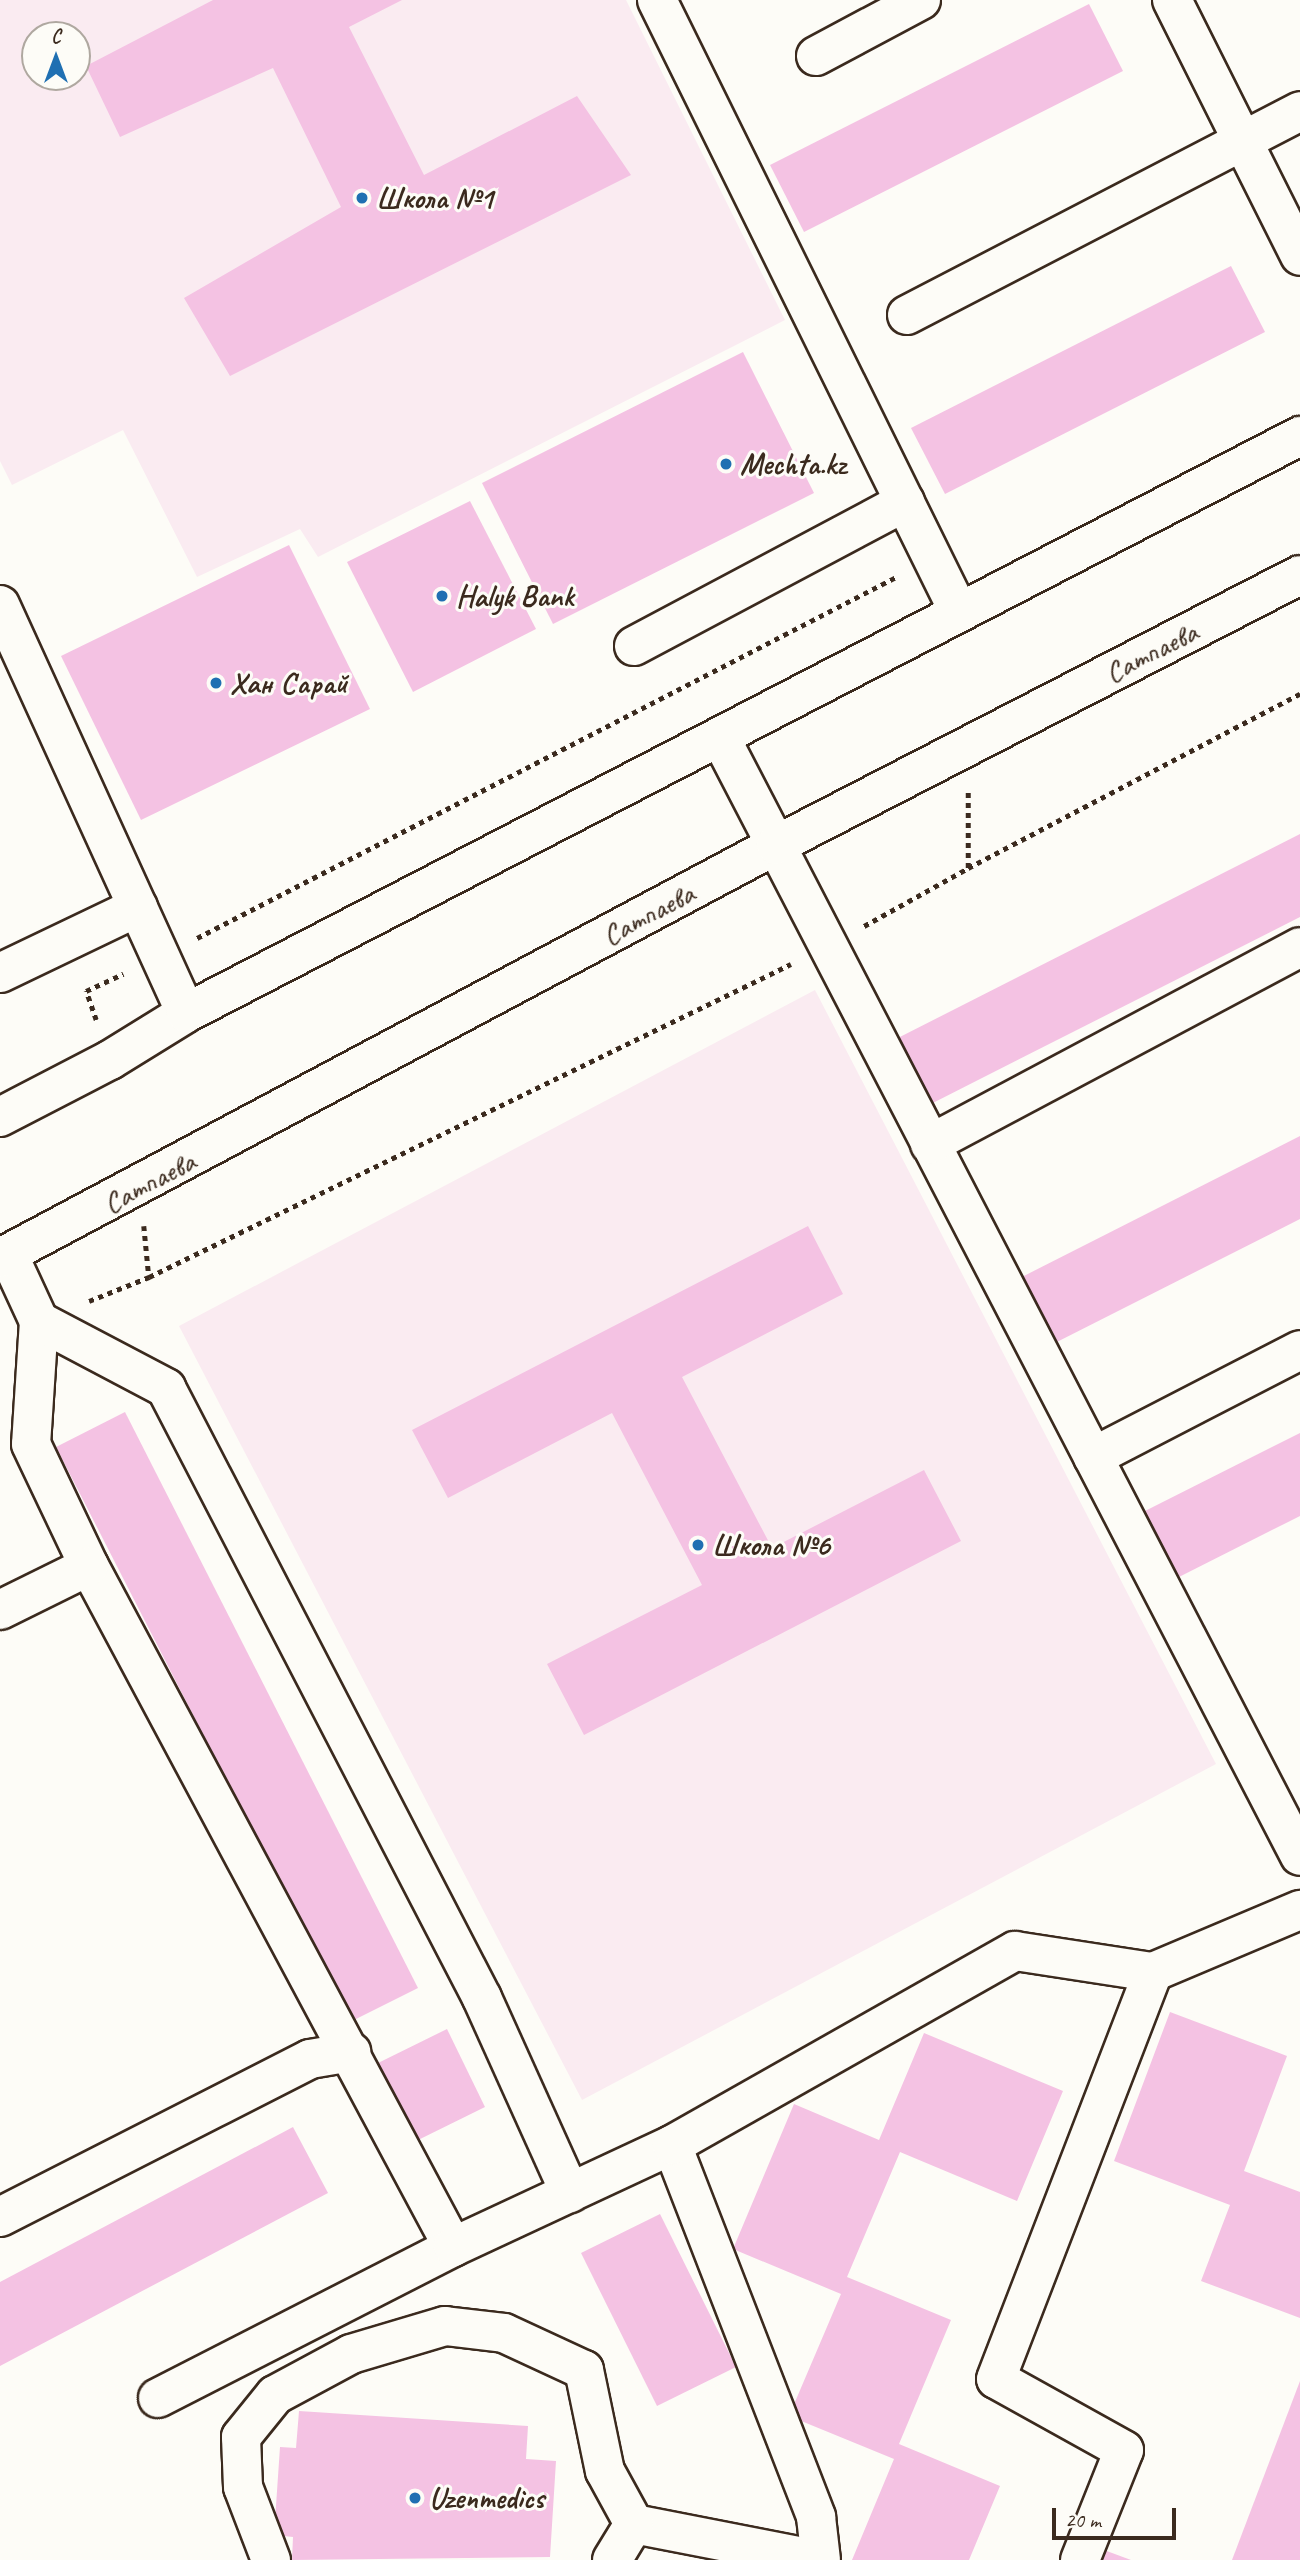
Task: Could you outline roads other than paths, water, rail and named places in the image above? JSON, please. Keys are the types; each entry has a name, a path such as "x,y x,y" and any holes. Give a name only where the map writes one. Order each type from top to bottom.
{"street":[{"path":"657,0 905,502 944,620"},
{"path":"816,56 921,0"},
{"path":"1172,0 1300,256"},
{"path":"907,315 1300,111"},
{"path":"0,1117 110,1060 186,1013 1300,436"},
{"path":"634,646 905,502"},
{"name":"Сатпаева","path":"4,1256 140,1187 776,845 1300,575"},
{"path":"0,604 186,1013"},
{"path":"720,737 1300,1856"},
{"path":"0,973 138,907"},
{"path":"930,1144 1300,947"},
{"path":"4,1256 39,1321 31,1444 89,1566 351,2052 453,2248"},
{"path":"39,1321 166,1388 482,1998 570,2193"},
{"path":"1093,1457 1300,1350"},
{"path":"0,1610 89,1566"},
{"path":"158,2398 453,2248 672,2145 1015,1951 1153,1972 1300,1910"},
{"path":"1080,2560 1124,2450 996,2379 1153,1972"},
{"path":"0,2217 310,2059 351,2052"},
{"path":"634,2524 820,2560 816,2517 672,2145"},
{"path":"271,2560 243,2487 241,2437 275,2395 351,2354 445,2326 505,2333 584,2370 605,2471 634,2524"},
{"path":"612,2560 634,2524"}],"place":[{"name":"Школа №1","path":"362,198"},
{"name":"Mechta.kz","path":"726,464"},
{"name":"Halyk Bank","path":"442,596"},
{"name":"Хан Сарай","path":"216,683"},
{"name":"Школа №6","path":"698,1545"},
{"name":"Uzenmedics","path":"415,2498"}]}
